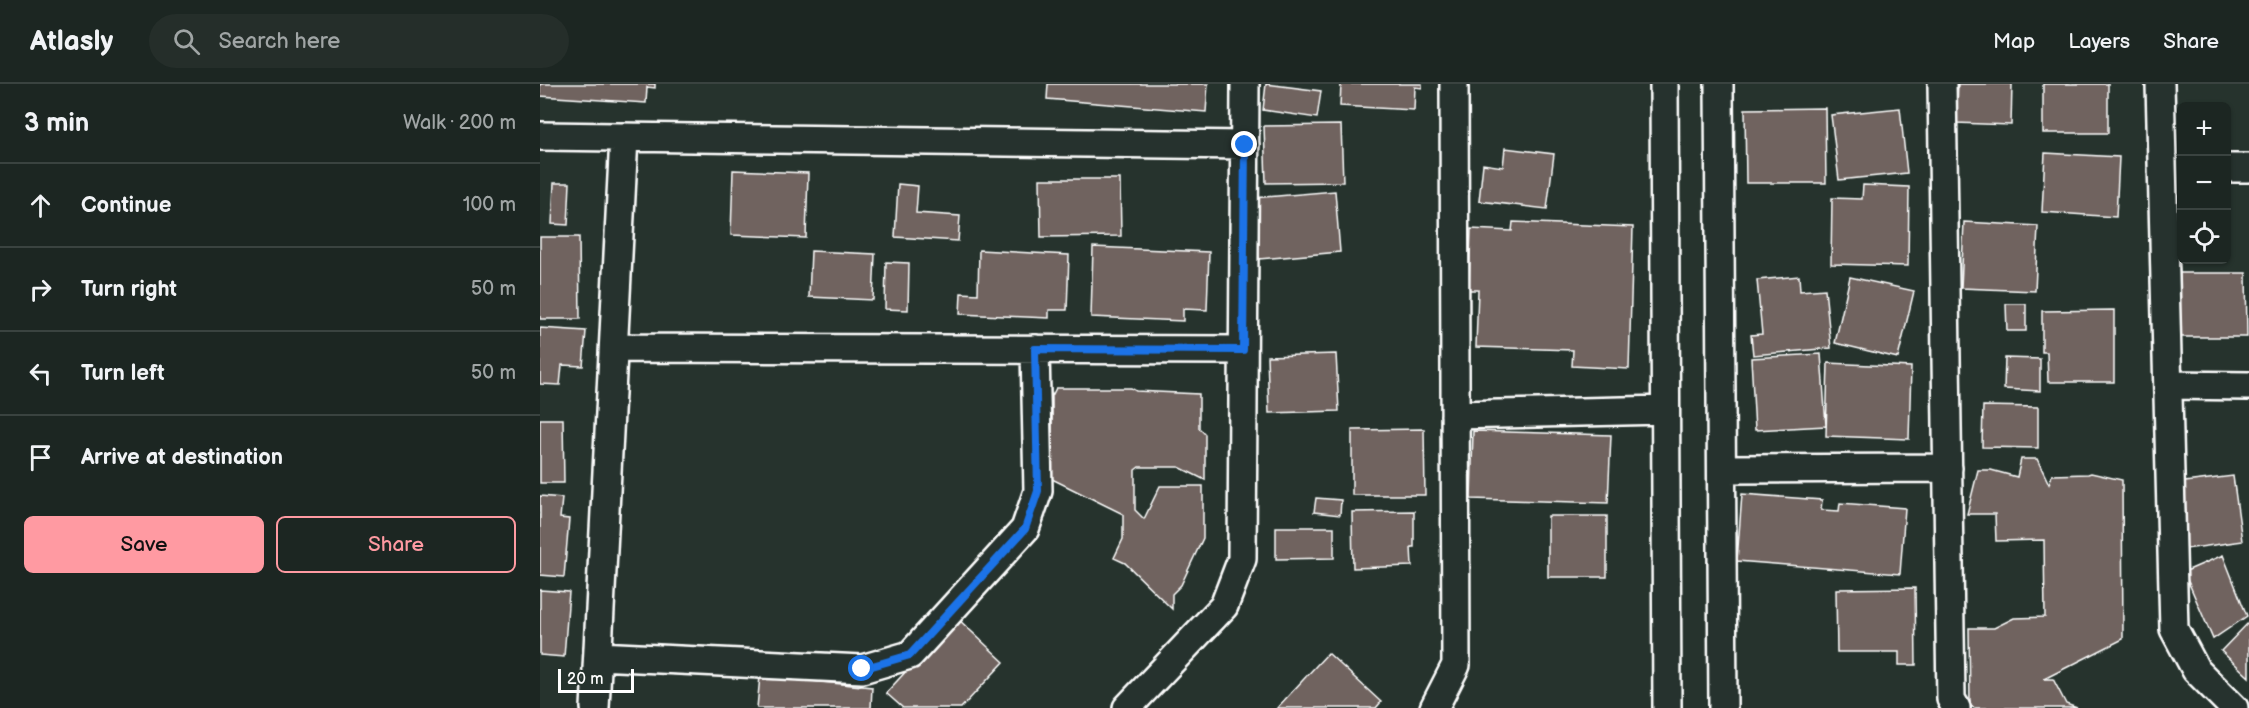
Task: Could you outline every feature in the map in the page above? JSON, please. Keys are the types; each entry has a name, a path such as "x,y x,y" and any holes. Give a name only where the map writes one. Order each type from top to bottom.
{"street":[{"path":"1127,708 1224,606 1242,559 1245,84"},
{"path":"1434,708 1456,665 1454,84"},
{"path":"1664,84 1667,708"},
{"path":"1719,84 1723,708"},
{"path":"1942,84 1951,699 1956,708"},
{"path":"2160,84 2172,167 2168,385 2174,629 2196,670 2234,708"},
{"path":"540,136 1245,145"},
{"path":"596,708 624,137"},
{"path":"2231,168 2249,168"},
{"path":"614,348 1243,350"},
{"path":"598,656 862,669 910,655 1025,529 1038,491 1035,349"},
{"path":"2168,385 2249,386"},
{"path":"1455,415 1665,410"},
{"path":"1722,469 1948,468"}],"building":[{"path":"540,84 655,84 655,88 647,87 646,103 540,96"},
{"path":"1048,84 1208,84 1206,112 1047,99"},
{"path":"1266,84 1321,91 1317,118 1263,110"},
{"path":"1341,84 1422,84 1422,88 1415,87 1414,110 1340,106"},
{"path":"1958,84 2012,84 2011,125 1956,123"},
{"path":"2043,84 2108,84 2108,133 2043,133"},
{"path":"1825,108 1826,183 1746,183 1745,109"},
{"path":"1900,108 1907,173 1839,180 1831,115"},
{"path":"1341,125 1343,182 1266,183 1264,126"},
{"path":"1505,148 1554,154 1547,209 1479,201 1483,164 1503,167"},
{"path":"2045,153 2119,157 2116,217 2042,212"},
{"path":"733,170 808,173 806,238 731,235"},
{"path":"1040,179 1120,179 1121,236 1041,237"},
{"path":"554,183 570,183 568,225 552,224"},
{"path":"898,184 918,186 916,213 960,216 958,241 895,237"},
{"path":"1863,185 1909,187 1908,266 1831,264 1832,198 1862,199"},
{"path":"1335,191 1340,252 1259,259 1253,198"},
{"path":"1513,222 1633,227 1629,369 1572,366 1573,350 1476,347 1478,290 1469,290 1471,229 1512,231"},
{"path":"1964,222 2038,226 2035,291 1961,288"},
{"path":"540,237 579,237 580,319 540,319"},
{"path":"1093,247 1209,252 1207,310 1183,309 1183,321 1091,317"},
{"path":"979,250 1069,255 1067,310 1049,310 1049,318 960,314 961,293 978,294"},
{"path":"811,251 875,254 873,300 809,297"},
{"path":"886,262 909,263 908,310 885,309"},
{"path":"2171,273 2246,273 2247,337 2171,337"},
{"path":"1799,276 1800,291 1825,289 1831,348 1753,355 1751,335 1762,334 1757,280"},
{"path":"1850,277 1914,291 1898,358 1835,343"},
{"path":"2006,304 2026,304 2026,331 2007,331"},
{"path":"2114,310 2114,382 2048,382 2047,352 2042,352 2042,311"},
{"path":"540,328 586,331 583,366 562,365 560,385 540,384"},
{"path":"1336,354 1339,411 1269,413 1267,356"},
{"path":"1821,354 1826,426 1755,430 1751,358"},
{"path":"2005,358 2040,359 2040,391 2004,389"},
{"path":"1828,363 1911,367 1909,439 1826,436"},
{"path":"1056,388 1131,388 1136,391 1199,394 1199,428 1205,434 1205,480 1179,467 1139,467 1135,470 1135,510 1144,519 1160,486 1203,486 1203,538 1181,585 1172,594 1172,609 1125,563 1114,558 1123,539 1123,514 1052,479 1052,396"},
{"path":"1983,406 2038,407 2038,448 1982,447"},
{"path":"540,419 563,419 564,483 540,483"},
{"path":"1424,429 1425,495 1352,495 1352,430"},
{"path":"1473,431 1611,435 1608,503 1471,499"},
{"path":"2021,459 2037,459 2049,484 2052,475 2091,473 2122,480 2123,639 2044,679 2053,679 2066,704 2077,708 1974,708 1970,705 1969,628 1994,628 2014,618 2045,617 2044,540 1996,541 1995,514 1967,514 1978,470 1991,470 2017,477"},
{"path":"2233,476 2242,541 2186,549 2177,483"},
{"path":"1742,494 1822,500 1821,510 1839,511 1840,503 1905,508 1900,574 1737,561"},
{"path":"540,496 562,498 560,518 569,519 564,577 540,575"},
{"path":"1316,498 1341,500 1340,515 1314,512"},
{"path":"1414,511 1412,566 1353,568 1352,512"},
{"path":"1548,516 1607,516 1607,577 1548,577"},
{"path":"1276,527 1334,527 1334,558 1276,559"},
{"path":"2223,555 2247,616 2213,639 2184,572"},
{"path":"1915,588 1916,665 1899,665 1899,652 1837,652 1836,589"},
{"path":"540,590 569,592 564,657 540,655"},
{"path":"956,617 1004,662 961,708 903,708 886,693"},
{"path":"2249,622 2249,677 2221,651"},
{"path":"1328,653 1381,702 1376,708 1277,708"},
{"path":"760,676 872,687 871,708 757,708"}],"route":[{"path":"862,669 910,655 1025,529 1038,491 1035,349 1243,350 1245,145"}]}
